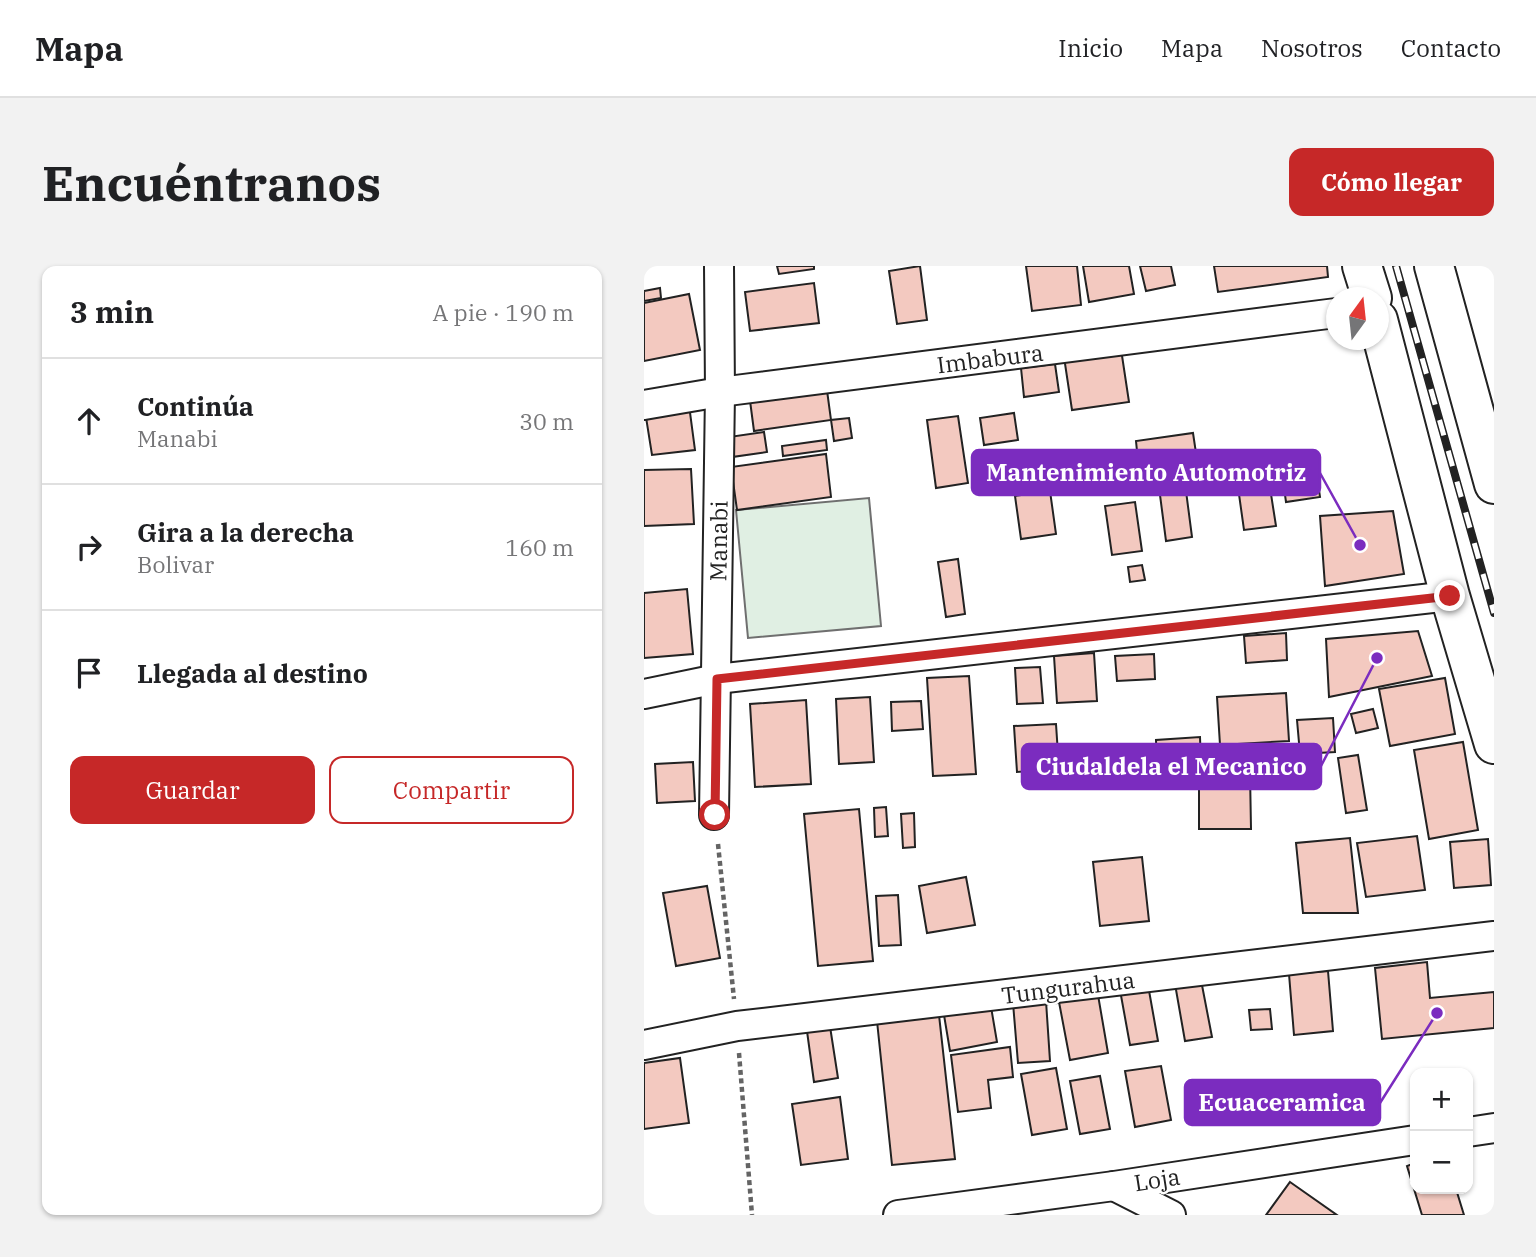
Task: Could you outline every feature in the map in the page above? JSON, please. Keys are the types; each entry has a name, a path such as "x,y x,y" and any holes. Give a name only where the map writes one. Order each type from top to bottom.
{"main road":[{"path":"1362,266 1369,287"},
{"path":"1434,266 1494,484"},
{"path":"1386,350 1450,596 1494,744"}],"street":[{"name":"Manabi","path":"715,815 719,266"},
{"name":"Imbabura","path":"644,405 720,392 1326,314"},
{"path":"644,694 717,679 1450,596"},
{"name":"Tungurahua","path":"644,1045 737,1026 1494,936"},
{"path":"1473,1131 1494,1128"},
{"name":"Loja","path":"898,1215 1114,1186 1410,1141"},
{"path":"1114,1186 1171,1215"}],"green space":[{"path":"869,498 881,626 748,638 736,510"}],"building":[{"path":"777,266 814,266 814,269 779,274"},
{"path":"920,266 927,320 897,324 889,271"},
{"path":"1026,266 1077,266 1081,305 1032,311"},
{"path":"1083,266 1129,266 1134,294 1089,302"},
{"path":"1140,266 1171,266 1175,285 1146,291"},
{"path":"1214,266 1327,266 1328,277 1218,292"},
{"path":"814,283 819,323 750,331 745,292"},
{"path":"660,288 661,298 644,301 644,291"},
{"path":"689,294 700,350 644,361 644,303"},
{"path":"1121,349 1129,402 1072,410 1064,357"},
{"path":"1055,364 1059,392 1024,397 1021,368"},
{"path":"826,383 831,420 754,431 749,393"},
{"path":"689,405 695,450 652,455 645,411"},
{"path":"1014,413 1018,440 984,445 980,418"},
{"path":"958,416 968,483 936,488 927,420"},
{"path":"849,418 852,438 834,441 831,420"},
{"path":"764,432 767,452 732,457 729,437"},
{"path":"1193,433 1196,453 1138,461 1136,441"},
{"path":"826,440 827,450 783,456 782,446"},
{"path":"826,454 831,497 737,510 731,467"},
{"path":"1314,454 1320,497 1286,502 1280,459"},
{"path":"691,469 694,524 644,526 644,470"},
{"path":"1268,475 1276,526 1244,530 1237,480"},
{"path":"1050,491 1056,534 1021,539 1015,496"},
{"path":"1186,491 1192,537 1166,541 1160,495"},
{"path":"1135,502 1142,551 1112,555 1105,506"},
{"path":"1393,511 1404,574 1325,586 1320,516"},
{"path":"958,559 965,614 946,617 938,562"},
{"path":"1142,565 1145,580 1130,582 1128,567"},
{"path":"687,589 693,654 644,658 644,593"},
{"path":"1418,631 1432,676 1329,697 1326,639"},
{"path":"1286,633 1287,660 1246,663 1244,636"},
{"path":"1094,653 1097,701 1057,703 1054,656"},
{"path":"1154,654 1155,679 1117,681 1115,656"},
{"path":"1040,667 1043,703 1017,704 1015,668"},
{"path":"969,676 976,774 933,776 927,678"},
{"path":"1445,678 1455,734 1390,746 1379,689"},
{"path":"1286,693 1289,741 1220,745 1217,697"},
{"path":"870,697 874,762 839,764 836,699"},
{"path":"806,700 811,784 755,787 750,704"},
{"path":"921,701 923,729 892,731 891,702"},
{"path":"1373,709 1378,728 1356,733 1351,714"},
{"path":"1333,718 1335,752 1300,754 1297,720"},
{"path":"1056,724 1059,769 1017,772 1014,726"},
{"path":"1200,737 1201,765 1157,767 1156,740"},
{"path":"1463,742 1478,830 1429,839 1414,750"},
{"path":"1358,755 1367,810 1346,813 1338,758"},
{"path":"693,762 695,801 657,803 655,764"},
{"path":"1199,773 1250,773 1251,829 1199,829"},
{"path":"886,807 888,836 875,837 874,808"},
{"path":"859,809 873,961 818,966 804,814"},
{"path":"914,813 915,847 903,848 901,814"},
{"path":"1417,836 1425,890 1366,897 1357,843"},
{"path":"1350,838 1358,913 1303,913 1296,843"},
{"path":"1488,839 1491,885 1454,888 1450,842"},
{"path":"1142,857 1149,921 1100,926 1093,862"},
{"path":"966,877 975,925 927,933 919,886"},
{"path":"707,886 720,958 676,966 663,893"},
{"path":"898,895 901,945 879,946 876,896"},
{"path":"1427,962 1430,998 1494,992 1494,1028 1382,1039 1375,968"},
{"path":"1328,971 1333,1031 1294,1035 1289,974"},
{"path":"1201,980 1212,1037 1185,1041 1175,984"},
{"path":"1148,985 1158,1041 1130,1045 1120,990"},
{"path":"1098,995 1108,1053 1070,1060 1059,1002"},
{"path":"990,1001 997,1042 950,1051 943,1009"},
{"path":"1046,1001 1050,1061 1018,1063 1013,1003"},
{"path":"1270,1009 1272,1029 1251,1030 1249,1010"},
{"path":"939,1015 955,1159 892,1165 877,1021"},
{"path":"829,1020 838,1078 814,1082 806,1024"},
{"path":"1010,1047 1013,1077 988,1080 991,1108 958,1112 951,1055"},
{"path":"680,1058 689,1123 644,1129 644,1063"},
{"path":"1161,1066 1171,1120 1135,1127 1125,1071"},
{"path":"1056,1068 1067,1129 1032,1135 1021,1074"},
{"path":"1100,1076 1110,1129 1080,1134 1070,1081"},
{"path":"840,1097 848,1159 801,1165 792,1104"},
{"path":"1290,1182 1337,1215 1266,1215"},
{"path":"1416,1194 1458,1194 1464,1215 1422,1215"}],"railway":[{"path":"1396,266 1494,613"}],"place":[{"name":"Mantenimiento Automotriz","path":"1360,545"},
{"name":"Ciudaldela el Mecanico","path":"1377,658"},
{"name":"Ecuaceramica","path":"1437,1013"}],"route":[{"path":"715,815 717,679 1450,596"}]}
